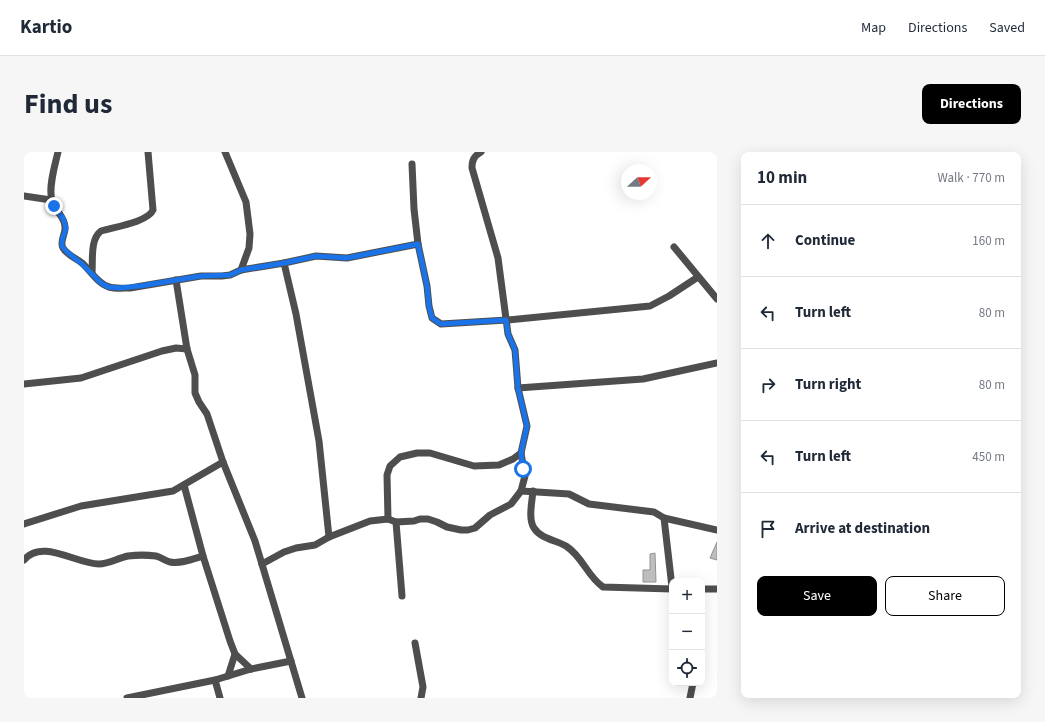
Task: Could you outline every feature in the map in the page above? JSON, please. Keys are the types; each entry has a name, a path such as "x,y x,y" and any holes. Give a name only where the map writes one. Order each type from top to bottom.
{"street":[{"path":"58,152 51,191 51,200 64,220 66,229 62,240 62,246 101,283 108,287 119,288 140,286 201,276 226,276 241,270 316,256 347,258 418,244"},
{"path":"92,273 94,243 97,234 101,231 144,219 151,214 153,210 148,152"},
{"path":"225,152 246,202 250,234 249,248 241,270"},
{"path":"262,564 284,552 296,548 315,545 329,537 370,521 388,519 396,522 428,519 448,527 468,530 475,528 490,515 511,504 521,491 525,476 521,453 527,426 518,388 515,350 508,334 498,258 472,168 472,161 476,154 481,152"},
{"path":"412,164 414,209 418,244 427,286 429,306 432,318 441,324 506,320 650,306 669,296 698,277"},
{"path":"24,196 51,200"},
{"path":"674,247 717,299"},
{"path":"284,263 296,314 319,441 329,537"},
{"path":"176,280 187,349 195,375 195,393 207,414 223,462 255,541 302,698"},
{"path":"24,384 81,378 162,351 176,348 187,349"},
{"path":"518,388 643,378 717,363"},
{"path":"388,519 387,475 390,466 400,457 430,452 474,466 499,465 513,460 521,453"},
{"path":"24,524 81,506 173,492 223,462"},
{"path":"184,485 203,556 234,654 250,669"},
{"path":"521,491 569,494 589,504 654,512 664,518 717,530"},
{"path":"533,492 531,522 534,530 550,540 566,546 581,560 594,581 603,587 669,588"},
{"path":"664,518 671,578"},
{"path":"396,522 402,596"},
{"path":"24,560 28,555 39,551 59,554 88,563 100,564 115,562 128,556 156,556 170,562 178,562 203,556"},
{"path":"705,589 717,589"},
{"path":"415,643 423,687 421,698"},
{"path":"228,676 234,654"},
{"path":"127,698 215,680 250,669 291,661"},
{"path":"215,680 220,698"},
{"path":"690,698 692,686"}],"building":[{"path":"717,542 717,560 710,558"},
{"path":"655,553 656,582 643,582 643,570 650,570 650,554"}],"route":[{"path":"54,206 64,220 66,229 62,240 62,246 101,283 108,287 119,288 140,286 184,278 230,275 241,270 316,256 323,255 347,258 418,244 432,318 441,324 506,320 508,334 515,350 518,388 527,426 521,453 523,469"}]}
